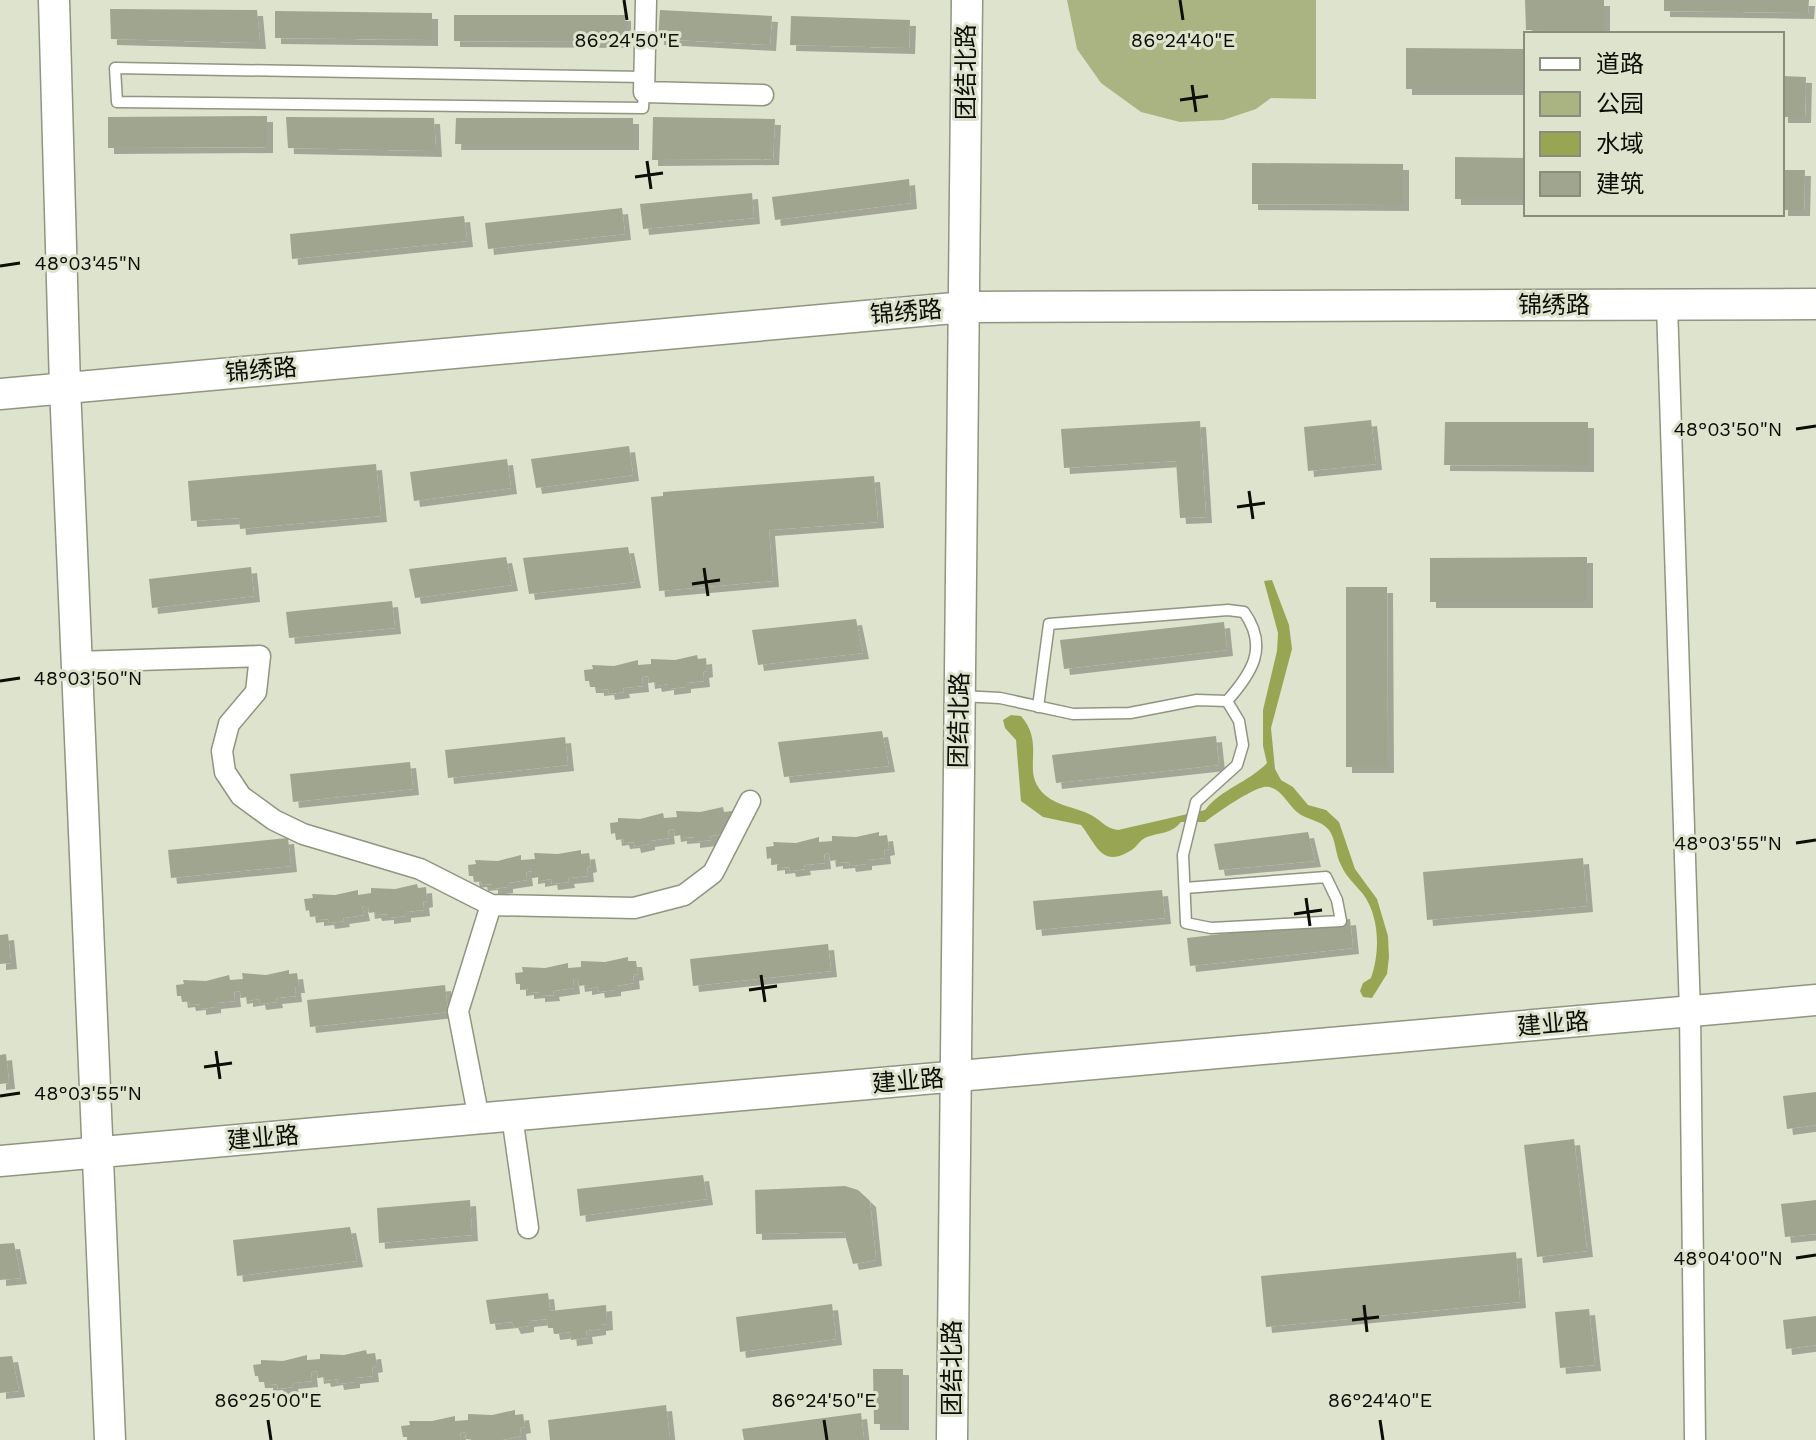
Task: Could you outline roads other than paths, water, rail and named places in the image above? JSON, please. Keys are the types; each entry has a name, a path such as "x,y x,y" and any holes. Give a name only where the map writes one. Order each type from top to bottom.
{"street":[{"path":"54,0 65,387 110,1440"},
{"path":"646,0 644,84 763,95"},
{"name":"团结北路","path":"952,1440 953,1077 967,0"},
{"name":"锦绣路","path":"0,394 965,307 1816,304"},
{"path":"1667,305 1690,1012 1695,1440"},
{"path":"77,662 260,656 256,692 229,724 222,751 225,772 241,796 274,820 303,834 420,869 491,905 634,908 684,895 713,873 750,801"},
{"path":"479,1119 458,1011 491,905"},
{"name":"建业路","path":"0,1161 1816,1000"},
{"path":"512,1116 528,1228"}],"lane":[{"path":"115,68 644,84 643,108 117,102 115,68"},
{"path":"959,696 1000,698 1038,707 1073,714 1130,713 1197,700 1227,701 1248,678 1255,657 1253,625 1244,612 1228,610 1049,624 1038,707"},
{"path":"1185,888 1326,877 1337,900 1341,921 1211,928 1186,923 1183,855 1196,802 1237,765 1243,745 1239,721 1227,701"}],"water":[{"path":"1272,580 1289,625 1292,649 1271,728 1275,769 1281,780 1293,787 1308,805 1326,810 1339,822 1355,869 1377,899 1388,936 1389,957 1387,974 1372,998 1363,997 1360,991 1363,983 1371,978 1376,958 1377,935 1369,903 1343,869 1329,830 1297,812 1274,789 1258,789 1205,822 1181,822 1170,831 1145,838 1133,849 1114,857 1101,852 1081,825 1043,817 1021,801 1016,740 1005,728 1003,720 1011,715 1021,716 1028,727 1032,738 1034,777 1045,795 1118,830 1205,810 1219,796 1260,770 1267,763 1263,746 1263,710 1277,651 1278,633 1264,581"}]}
